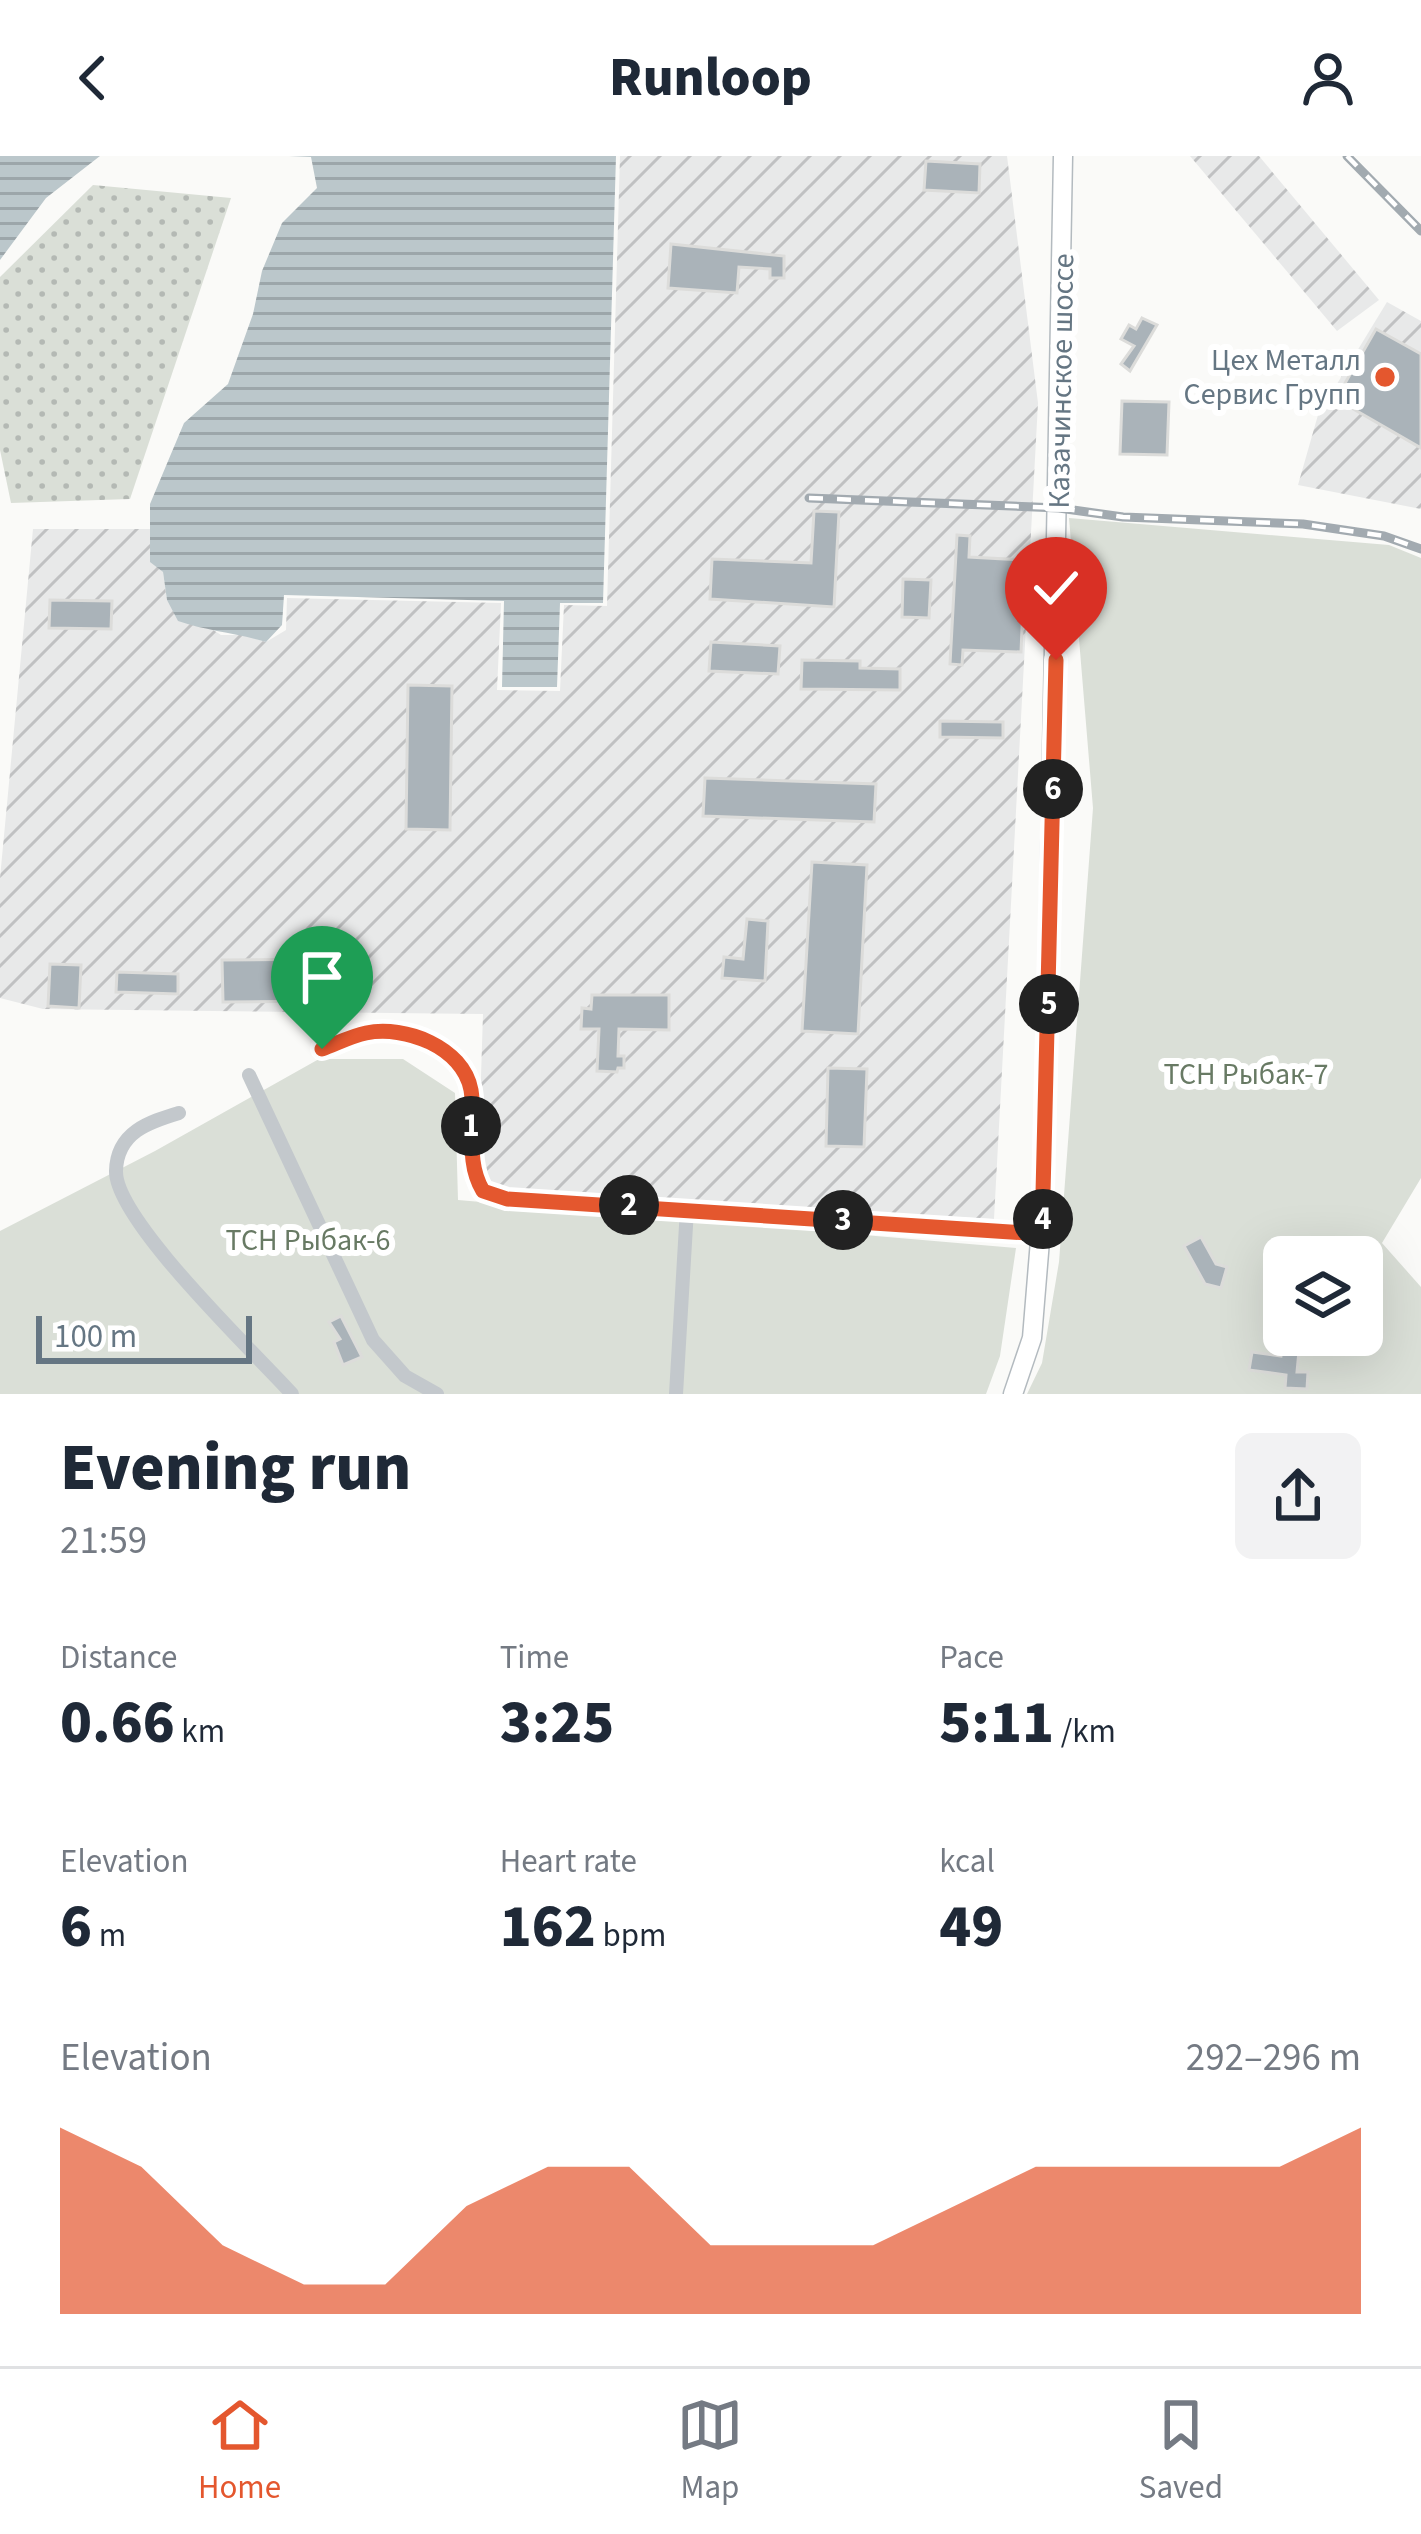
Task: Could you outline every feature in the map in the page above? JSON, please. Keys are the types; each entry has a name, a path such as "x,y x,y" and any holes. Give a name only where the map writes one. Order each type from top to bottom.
{"main road":[{"name":"Казачинское шоссе","path":"1013,1394 1032,1338 1042,1234 1064,156"}],"street":[{"path":"322,1049 368,1033 407,1033 454,1057 471,1088 472,1172 483,1191 507,1199 1042,1234"},
{"path":"249,1075 373,1340 405,1376 437,1394"},
{"path":"179,1113 142,1124 127,1141 116,1169 123,1198 146,1234 292,1394"},
{"path":"676,1394 687,1209"}],"shaded area":[{"path":"0,156 100,156 46,198 0,260"},
{"path":"289,156 616,156 603,603 560,603 557,687 502,687 504,601 284,595 282,625 266,642 178,621 167,600 163,572 150,562 150,504 184,423 228,384 253,314 262,271 282,223 317,188 311,157"},
{"path":"620,156 1007,156 1038,403 994,1219 493,1192 478,1171 483,1014 43,1009 0,998 0,878 33,529 150,529 150,561 163,572 167,600 221,635 266,642 286,630 287,598 501,603 497,690 560,691 564,605 607,606"},
{"path":"1190,156 1259,156 1379,300 1337,331"},
{"path":"1387,302 1421,321 1421,509 1298,485 1318,415"}],"green space":[{"path":"93,185 231,198 130,499 11,503 0,450 0,277"},
{"name":"ТСН Рыбак-7","path":"1069,518 1389,545 1421,558 1421,1178 1383,1241 1383,1236 1263,1236 1263,1356 1383,1356 1383,1244 1421,1287 1421,1394 1027,1394 1042,1363 1059,1262 1093,808"},
{"name":"ТСН Рыбак-6","path":"319,1059 403,1059 455,1093 458,1200 1016,1248 1000,1356 986,1394 0,1394 0,1231"}],"building":[{"path":"926,161 980,164 979,193 924,190"},
{"path":"671,244 784,256 784,278 770,278 770,269 739,267 737,293 668,288"},
{"path":"1142,318 1157,325 1130,371 1121,364 1134,346 1121,339 1129,325 1136,329"},
{"name":"Цех Металл Сервис Групп","path":"1376,329 1421,354 1421,448 1336,399"},
{"path":"1122,401 1169,402 1167,455 1120,454"},
{"path":"814,511 839,512 834,607 710,599 712,559 811,563"},
{"path":"957,535 970,536 969,557 1025,560 1021,652 963,650 962,665 950,664"},
{"path":"903,579 931,580 929,618 902,617"},
{"path":"50,600 112,601 111,629 49,628"},
{"path":"711,642 780,646 778,674 709,671"},
{"path":"802,660 860,661 860,668 900,669 900,690 801,689"},
{"path":"408,685 452,686 450,830 406,829"},
{"path":"940,721 1003,722 1003,738 940,737"},
{"path":"705,778 876,784 874,822 703,816"},
{"path":"812,862 867,865 858,1034 802,1031"},
{"path":"747,919 768,921 765,981 722,978 724,957 743,959"},
{"path":"327,959 327,1001 223,1002 222,960"},
{"path":"50,964 81,965 79,1008 48,1006"},
{"path":"117,972 178,974 178,994 116,992"},
{"path":"592,995 669,995 669,1030 619,1029 618,1056 624,1056 624,1068 597,1071 599,1029 581,1029 582,1008 591,1009"},
{"path":"828,1068 867,1069 864,1147 826,1146"},
{"path":"1201,1237 1216,1264 1227,1267 1221,1288 1205,1284 1184,1246"},
{"path":"341,1316 362,1357 343,1365 334,1342 340,1339 329,1322"},
{"path":"1252,1352 1299,1356 1297,1372 1308,1372 1307,1389 1285,1388 1286,1375 1249,1370"}],"railway":[{"path":"1347,156 1421,231"},
{"path":"809,498 1303,524 1384,536 1421,549"}],"place":[{"name":"Цех Металл Сервис Групп","path":"1385,377"}],"route":[{"path":"322,1049 368,1033 407,1033 454,1057 471,1088 472,1172 483,1191 507,1199 1042,1234 1056,660"}]}
